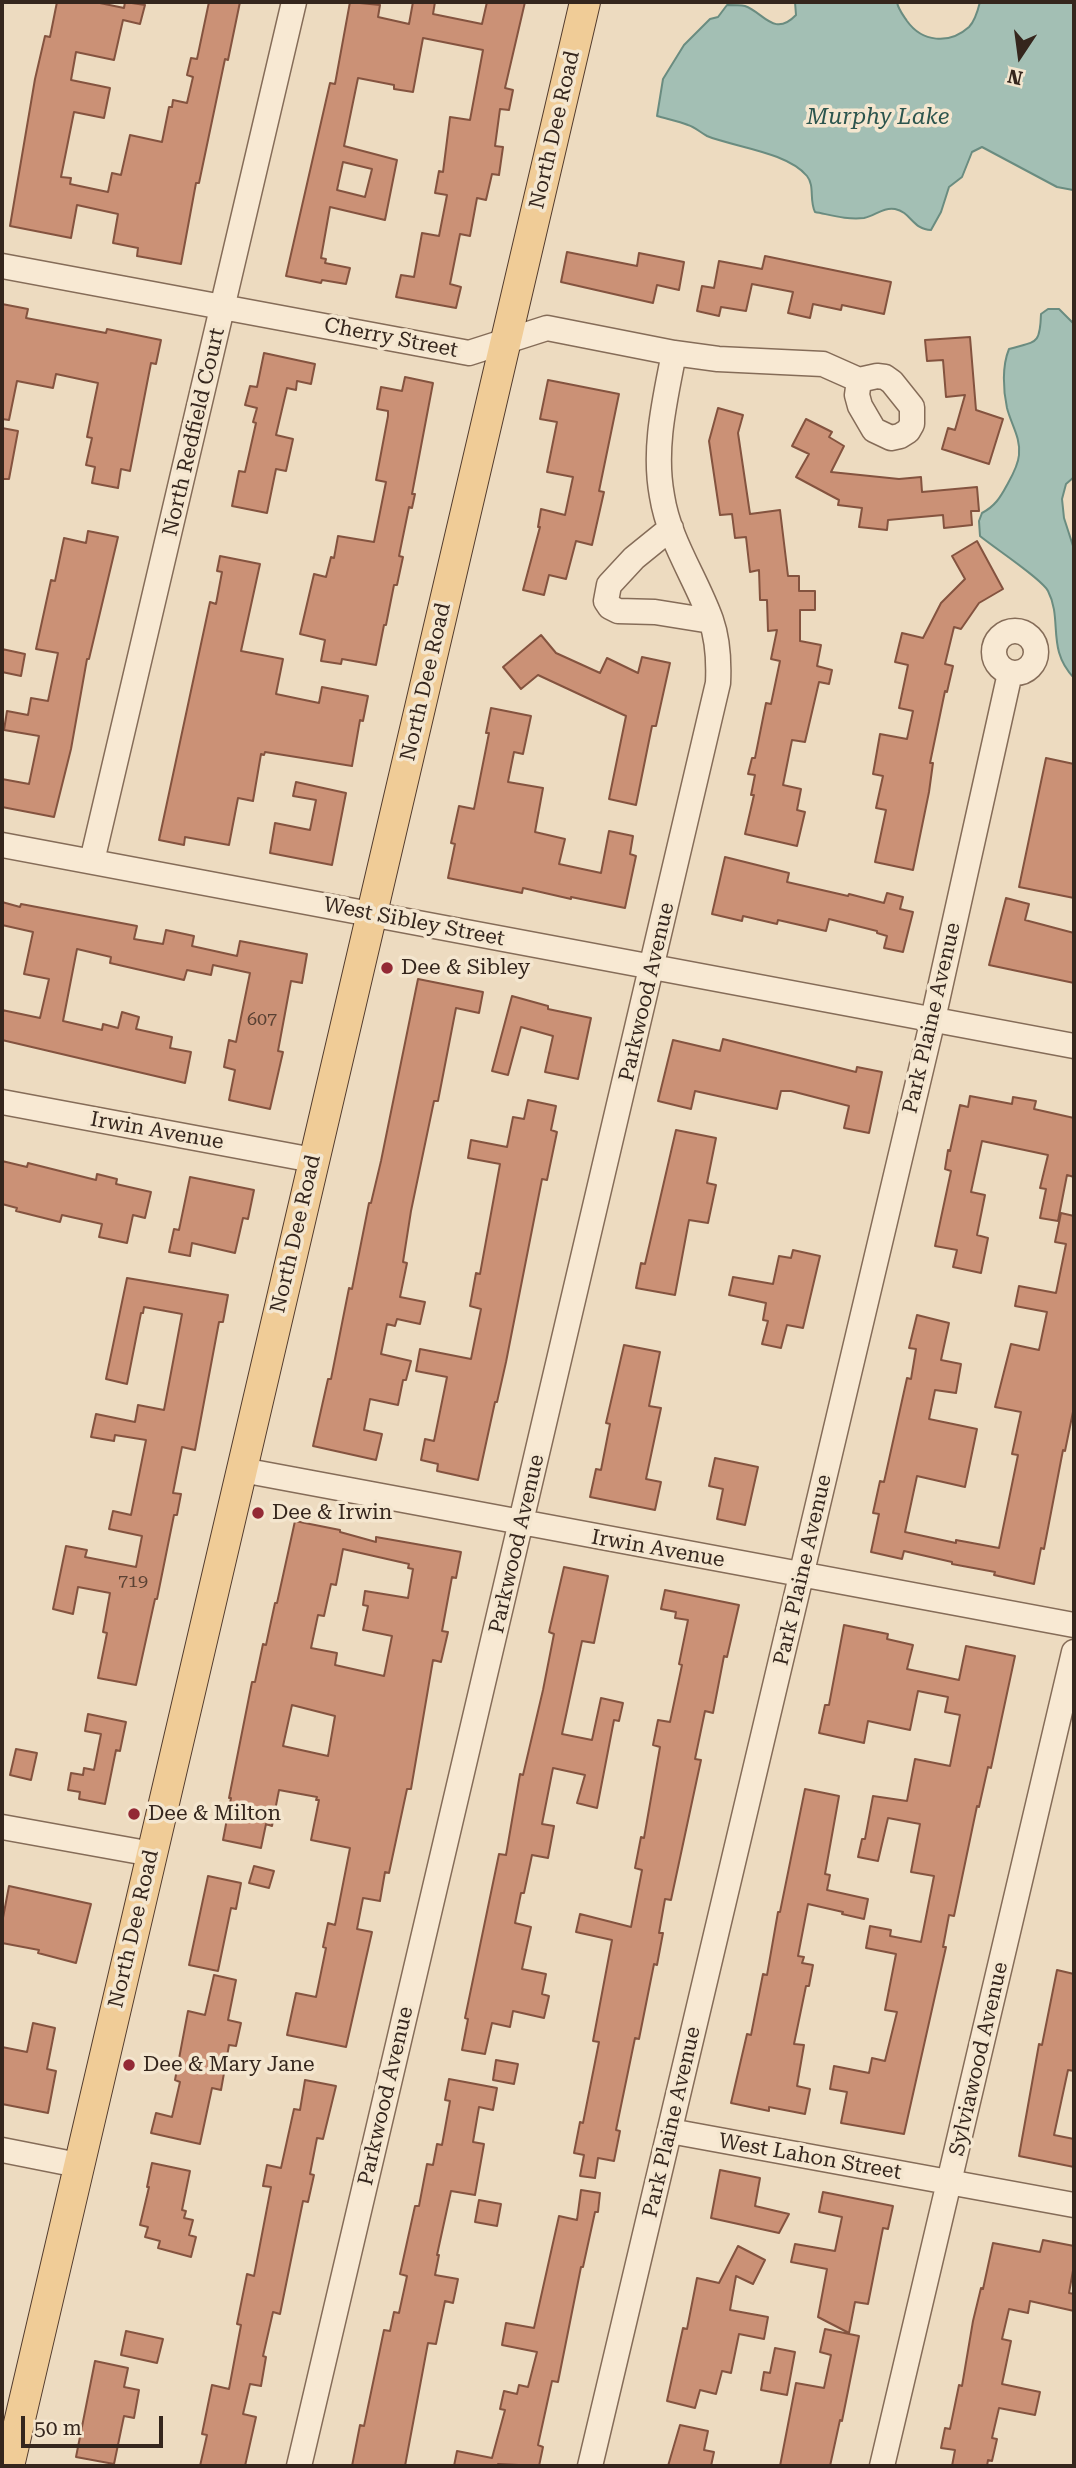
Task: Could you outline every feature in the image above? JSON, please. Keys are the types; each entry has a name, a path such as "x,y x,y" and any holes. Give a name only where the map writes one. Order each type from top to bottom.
{"main road":[{"name":"North Dee Road","path":"9,2466 585,2"}],"street":[{"name":"North Redfield Court","path":"92,861 294,2"},
{"name":"Cherry Street","path":"2,266 469,352 547,328 718,359 823,364 859,380"},
{"name":"Parkwood Avenue","path":"299,2466 718,684 719,665 711,621 671,528 658,470 659,434 674,353"},
{"path":"671,528 634,558 609,585 606,601 618,611 655,612 711,621"},
{"name":"Park Plaine Avenue","path":"590,2466 933,1019 1010,673"},
{"name":"West Sibley Street","path":"2,845 1074,1046"},
{"name":"Irwin Avenue","path":"2,1102 313,1160"},
{"name":"Irwin Avenue","path":"242,1470 1074,1625"},
{"name":"Sylviawood Avenue","path":"882,2466 1074,1652"},
{"path":"2,1827 152,1854"},
{"name":"West Lahon Street","path":"670,2131 1074,2205"},
{"path":"2,2150 78,2165"}],"water":[{"name":"Murphy Lake","path":"795,2 897,2 913,28 928,37 945,39 969,27 975,19 980,2 1074,2 1074,194 1073,190 1057,187 982,147 972,152 962,177 949,187 941,212 931,230 920,227 895,209 887,209 864,218 833,216 815,212 807,176 787,161 718,140 681,122 657,116 663,79 684,45 710,19 718,17 727,5 738,5 751,9 775,24 781,24 796,15"},
{"path":"1048,309 1059,309 1074,324 1074,477 1066,484 1062,499 1064,518 1074,549 1074,678 1060,656 1048,591 1027,571 980,536 979,521 982,513 999,498 1018,459 1019,443 1005,394 1004,370 1009,349 1031,343 1038,337 1041,314"}],"building":[{"path":"57,2 95,2 124,8 125,2 145,5 140,24 123,20 114,60 76,52 71,80 110,88 104,118 74,112 61,177 71,178 70,184 108,192 112,173 121,175 130,135 162,142 173,100 187,103 193,77 187,75 191,58 197,59 209,2 240,2 199,183 196,183 181,264 137,256 138,248 113,243 118,214 77,205 71,238 10,226 35,79 45,36 50,37"},
{"path":"350,2 380,5 378,17 409,24 413,2 435,2 433,14 482,24 487,2 525,2 505,88 513,90 509,110 500,109 495,146 503,147 499,175 492,174 486,200 477,198 470,236 460,234 450,284 461,287 456,308 396,297 401,275 414,277 422,233 439,236 447,195 435,193 439,171 443,172 450,117 470,120 483,50 423,38 413,92 358,78 344,146 397,160 385,220 330,207 321,258 326,259 325,263 350,268 346,284 322,280 321,283 286,276 330,83 335,84","holes":["343,162 372,169 365,197 337,190"]},
{"path":"567,252 637,266 639,253 684,262 679,290 657,285 653,303 561,282"},
{"path":"765,256 891,282 884,314 842,305 841,310 813,304 810,318 788,313 793,292 752,284 746,311 721,307 719,316 697,311 702,286 714,288 719,261 762,269"},
{"path":"2,304 28,309 26,318 106,333 107,329 161,340 156,364 151,363 130,471 121,469 118,488 92,483 95,467 86,465 92,438 87,437 98,383 56,374 53,388 17,381 9,420 2,419"},
{"path":"970,337 976,410 1003,419 989,464 942,449 948,428 955,430 965,395 946,397 943,360 927,361 925,340"},
{"path":"264,353 315,364 311,384 297,381 296,390 287,388 276,435 293,439 286,471 276,469 267,513 232,506 239,471 245,472 256,423 253,422 257,408 245,405 250,386 257,387"},
{"path":"405,377 433,383 412,494 415,494 412,508 409,507 399,556 403,557 376,665 342,659 341,664 321,661 325,640 300,634 314,574 326,577 331,557 334,558 338,536 374,542 386,482 376,480 388,416 388,411 377,409 381,387 402,391"},
{"path":"548,380 619,394 599,491 604,492 592,545 576,541 566,579 549,575 544,595 523,590 540,527 541,509 565,515 573,477 547,472 557,422 540,419"},
{"path":"718,408 743,415 738,433 750,514 780,510 788,576 799,576 799,591 815,591 815,610 800,610 800,641 821,645 817,666 832,670 829,684 819,682 805,742 792,740 783,785 801,789 797,810 805,812 797,846 745,834 754,795 751,795 755,775 748,774 752,758 755,758 766,703 771,704 780,661 771,659 777,630 768,631 767,600 760,600 759,570 750,572 746,537 735,538 732,514 720,515 709,441"},
{"path":"806,419 832,432 829,437 844,446 831,472 899,479 921,477 922,492 977,487 979,511 971,511 972,525 944,528 943,515 888,520 887,530 859,527 862,508 838,505 839,500 796,477 809,454 792,446"},
{"path":"2,428 18,431 9,479 2,479"},
{"path":"88,531 118,537 87,659 71,749 54,817 2,807 2,779 29,784 39,736 4,730 7,711 28,715 31,698 48,701 58,653 36,649 51,580 55,581 64,538 86,543"},
{"path":"977,541 1003,589 979,603 961,629 954,627 945,664 953,666 930,763 933,763 929,792 913,870 875,862 886,810 876,808 883,776 873,774 880,734 907,739 913,711 899,708 908,665 895,662 902,633 923,638 941,603 965,579 952,556"},
{"path":"220,556 260,564 241,651 283,659 276,694 319,703 322,687 368,696 363,721 360,720 352,766 265,752 264,755 261,754 253,801 238,798 229,845 185,837 184,845 159,840 210,602 216,604 222,572 217,571"},
{"path":"541,635 556,653 600,673 607,658 638,673 642,657 670,663 656,726 652,726 636,805 609,799 626,716 538,675 521,689 503,667"},
{"path":"2,649 25,654 21,676 2,672"},
{"path":"491,708 531,716 523,754 514,752 508,782 543,788 535,832 565,839 559,864 601,873 609,831 633,836 630,854 636,856 625,908 523,888 522,893 448,878 455,844 451,843 459,806 474,809 489,733 486,733"},
{"path":"1046,758 1074,764 1074,898 1019,887"},
{"path":"296,782 346,793 332,865 270,853 275,823 310,830 316,800 293,796"},
{"path":"725,857 789,873 787,882 848,896 849,894 884,903 887,893 903,897 900,909 913,912 903,952 884,948 887,936 877,931 829,919 826,931 778,920 777,924 743,916 742,921 712,914"},
{"path":"1006,898 1029,904 1025,920 1074,933 1074,983 989,965"},
{"path":"2,902 137,926 134,939 163,944 166,930 194,936 192,946 237,956 240,941 307,954 302,983 291,981 278,1051 283,1052 270,1109 229,1100 235,1070 224,1067 229,1040 236,1042 250,973 213,965 211,975 187,970 184,980 110,963 111,957 77,949 63,1021 102,1030 103,1024 118,1028 122,1012 139,1017 136,1029 172,1037 170,1048 191,1052 185,1083 2,1040 2,1010 40,1018 49,979 24,974 33,932 2,925"},
{"path":"418,979 483,992 479,1013 456,1008 438,1101 434,1101 411,1211 403,1262 407,1263 400,1297 425,1302 420,1324 397,1319 395,1326 387,1324 381,1354 411,1361 406,1380 403,1380 398,1405 370,1399 364,1430 382,1434 376,1460 313,1446 381,1161"},
{"path":"512,996 548,1006 548,1009 591,1018 578,1079 545,1072 553,1036 521,1027 508,1075 492,1071"},
{"path":"723,1039 856,1072 857,1067 882,1072 869,1133 844,1128 849,1106 791,1091 781,1091 777,1109 695,1091 691,1109 658,1101 673,1040 720,1051"},
{"path":"970,1096 1012,1104 1013,1097 1036,1101 1034,1109 1074,1118 1074,1177 1067,1175 1058,1221 1040,1218 1046,1189 1040,1188 1048,1155 982,1141 971,1192 985,1195 977,1235 988,1238 981,1273 953,1267 957,1250 935,1246 951,1171 945,1169 948,1150 950,1151 960,1105 968,1107"},
{"path":"528,1100 556,1106 551,1130 557,1132 547,1180 542,1179 506,1362 478,1480 437,1471 438,1464 421,1460 425,1439 434,1441 447,1377 416,1371 420,1349 471,1359 481,1309 470,1306 476,1273 480,1274 500,1164 468,1158 471,1140 507,1147 513,1117 524,1119"},
{"path":"676,1130 716,1138 707,1183 716,1185 708,1223 689,1220 675,1295 636,1288 641,1263 645,1264"},
{"path":"2,1161 27,1167 28,1163 96,1180 97,1174 117,1179 116,1184 151,1192 145,1218 133,1215 127,1243 99,1237 102,1224 62,1215 60,1222 16,1211 17,1208 2,1204"},
{"path":"190,1177 254,1190 248,1219 243,1218 235,1253 192,1243 190,1256 169,1252 174,1229 179,1230"},
{"path":"1061,1213 1074,1216 1074,1407 1034,1584 904,1551 902,1559 871,1552 879,1514 873,1513 880,1481 884,1482 907,1378 911,1379 916,1349 909,1348 917,1315 949,1323 941,1360 961,1364 956,1393 935,1390 929,1419 977,1429 965,1487 917,1476 905,1532 956,1543 956,1540 999,1548 1018,1455 1012,1454 1021,1412 995,1407 1011,1344 1039,1350 1047,1312 1015,1306 1019,1286 1056,1293 1066,1244 1055,1242"},
{"path":"793,1250 820,1256 803,1328 787,1325 781,1348 762,1344 768,1321 763,1320 766,1303 729,1295 733,1277 773,1284 779,1256 791,1258"},
{"path":"127,1278 228,1295 223,1322 219,1322 195,1450 182,1447 173,1493 181,1494 177,1515 174,1515 136,1685 98,1678 107,1633 103,1632 110,1593 78,1587 73,1614 53,1609 66,1546 87,1550 85,1557 136,1567 142,1536 109,1529 113,1511 131,1515 146,1440 115,1435 114,1441 91,1437 96,1414 135,1422 138,1405 164,1410 182,1314 144,1307 127,1384 106,1379"},
{"path":"624,1345 660,1352 649,1406 661,1408 646,1479 661,1482 655,1510 590,1497 596,1469 601,1470 610,1424 606,1423"},
{"path":"715,1458 758,1467 745,1525 717,1519 723,1489 709,1486"},
{"path":"295,1521 340,1530 376,1542 376,1537 461,1552 456,1578 452,1577 442,1631 448,1632 441,1662 433,1660 411,1789 407,1789 389,1873 385,1872 380,1901 363,1898 357,1929 372,1932 346,2047 287,2035 296,1993 316,1997 328,1923 335,1925 350,1848 311,1840 319,1800 316,1800 317,1797 279,1790 272,1826 266,1824 261,1848 223,1840 252,1682 255,1682 263,1644 266,1645","holes":["343,1549 409,1564 408,1568 413,1569 408,1598 365,1591 363,1605 368,1606 363,1630 392,1636 384,1676 335,1665 337,1653 311,1648 318,1615 324,1616 331,1584 336,1585","292,1705 335,1716 328,1756 283,1746"]},
{"path":"564,1567 608,1576 594,1643 582,1641 562,1734 592,1740 601,1698 623,1703 619,1721 614,1720 597,1808 577,1803 585,1775 553,1768 542,1824 554,1826 548,1858 532,1855 524,1893 521,1893 515,1923 531,1927 522,1969 546,1974 542,1994 549,1996 544,2018 513,2011 510,2027 492,2023 485,2054 462,2050 468,2019 465,2018 499,1854 506,1855 520,1774 523,1775 543,1690 554,1634 549,1632"},
{"path":"665,1590 739,1605 727,1657 724,1656 713,1713 705,1711 695,1759 701,1760 671,1900 665,1899 659,1933 663,1933 657,1965 654,1964 639,2039 635,2038 616,2130 620,2131 614,2161 598,2158 595,2178 580,2176 584,2155 574,2153 580,2122 583,2123 599,2042 593,2041 612,1940 576,1932 580,1914 631,1927 642,1870 635,1868 641,1837 644,1838 660,1747 653,1745 658,1720 670,1722 688,1620 675,1618 676,1612 661,1609"},
{"path":"844,1625 888,1634 887,1639 913,1645 907,1669 959,1680 966,1646 1015,1656 991,1768 988,1767 979,1807 977,1806 954,1916 949,1915 943,1947 946,1947 904,2134 841,2123 847,2092 830,2089 834,2066 869,2073 872,2058 885,2061 897,2012 885,2010 896,1954 866,1948 870,1926 891,1930 890,1936 921,1942 934,1876 911,1872 920,1824 888,1818 878,1861 858,1857 862,1839 865,1839 873,1796 907,1801 915,1759 950,1766 960,1715 945,1712 948,1697 918,1691 910,1730 868,1721 864,1743 819,1733 825,1705 829,1705"},
{"path":"88,1714 126,1722 120,1751 116,1750 105,1804 79,1799 80,1792 68,1790 71,1773 83,1775 84,1768 94,1770 101,1734 85,1731"},
{"path":"16,1749 37,1753 31,1780 10,1775"},
{"path":"805,1789 839,1796 825,1874 830,1875 827,1890 868,1899 864,1919 808,1904 798,1956 804,1957 802,1963 813,1965 794,2044 804,2045 797,2086 810,2089 805,2114 769,2107 769,2111 731,2103 747,2034 751,2035 763,1974 767,1975"},
{"path":"254,1866 274,1871 269,1888 249,1883"},
{"path":"208,1876 241,1883 236,1909 231,1908 218,1971 189,1965"},
{"path":"9,1886 91,1904 76,1963 38,1953 39,1950 2,1943 2,1923"},
{"path":"1057,1970 1074,1974 1074,2071 1068,2070 1054,2135 1074,2139 1074,2167 1019,2156 1039,2044 1042,2045"},
{"path":"214,1975 236,1980 228,2020 241,2023 236,2046 229,2045 221,2090 212,2088 200,2144 151,2133 156,2113 172,2117 180,2082 175,2080 188,2011 205,2015"},
{"path":"33,2023 55,2028 47,2069 56,2071 48,2113 2,2104 2,2047 27,2052"},
{"path":"496,2060 518,2064 514,2084 493,2080"},
{"path":"449,2079 497,2088 493,2110 479,2107 473,2142 484,2144 475,2195 451,2191 437,2255 435,2275 458,2279 453,2303 445,2301 436,2344 428,2343 405,2466 352,2466 360,2425 364,2426 384,2330 390,2331 394,2312 399,2313 407,2276 400,2274 415,2206 419,2206 427,2164 433,2165 437,2144 442,2145 450,2101 445,2100"},
{"path":"305,2080 336,2086 323,2139 317,2138 310,2174 314,2175 308,2202 303,2201 280,2314 273,2312 263,2356 266,2357 261,2386 250,2384 243,2414 256,2417 245,2466 200,2466 207,2435 202,2434 212,2385 229,2389 241,2325 237,2324 247,2274 254,2276 271,2187 263,2186 267,2165 281,2168 294,2109 300,2110"},
{"path":"152,2163 190,2171 182,2210 186,2211 184,2218 193,2220 189,2235 196,2237 191,2257 158,2248 160,2241 145,2237 148,2227 140,2225"},
{"path":"720,2170 760,2178 755,2206 789,2214 779,2233 711,2218"},
{"path":"581,2190 600,2193 598,2212 595,2212 581,2267 558,2382 552,2381 538,2445 543,2447 539,2466 454,2466 457,2451 492,2458 505,2410 500,2409 504,2391 517,2394 519,2385 528,2387 537,2352 502,2345 506,2323 534,2328 559,2216 577,2220"},
{"path":"823,2192 893,2206 888,2229 883,2228 868,2304 855,2302 849,2333 818,2317 827,2269 791,2262 795,2244 835,2251 842,2217 819,2212"},
{"path":"479,2200 501,2204 497,2226 475,2222"},
{"path":"1043,2240 1074,2246 1069,2293 1074,2294 1074,2311 1030,2301 1028,2313 1009,2309 1002,2339 1011,2341 1002,2384 1040,2392 1035,2415 999,2408 992,2438 997,2439 992,2461 988,2460 987,2466 952,2466 955,2450 941,2448 945,2428 950,2429 959,2385 962,2386 973,2321 993,2243 1040,2252"},
{"path":"738,2246 765,2260 753,2284 736,2276 730,2310 768,2317 764,2339 739,2334 731,2373 722,2371 716,2394 700,2390 695,2408 667,2401 683,2328 687,2329 697,2278 719,2283"},
{"path":"825,2329 859,2336 830,2466 780,2466 796,2383 824,2388 831,2355 820,2352"},
{"path":"126,2331 163,2339 157,2363 121,2355"},
{"path":"775,2348 795,2352 787,2395 761,2390 764,2372 770,2373"},
{"path":"95,2361 128,2368 124,2387 139,2390 134,2418 124,2416 114,2464 76,2457"},
{"path":"680,2425 708,2431 704,2450 714,2452 711,2466 668,2466"}],"place":[{"name":"Dee & Sibley","path":"387,968"},
{"name":"Dee & Irwin","path":"258,1513"},
{"name":"Dee & Milton","path":"134,1814"},
{"name":"Dee & Mary Jane","path":"129,2065"}]}
